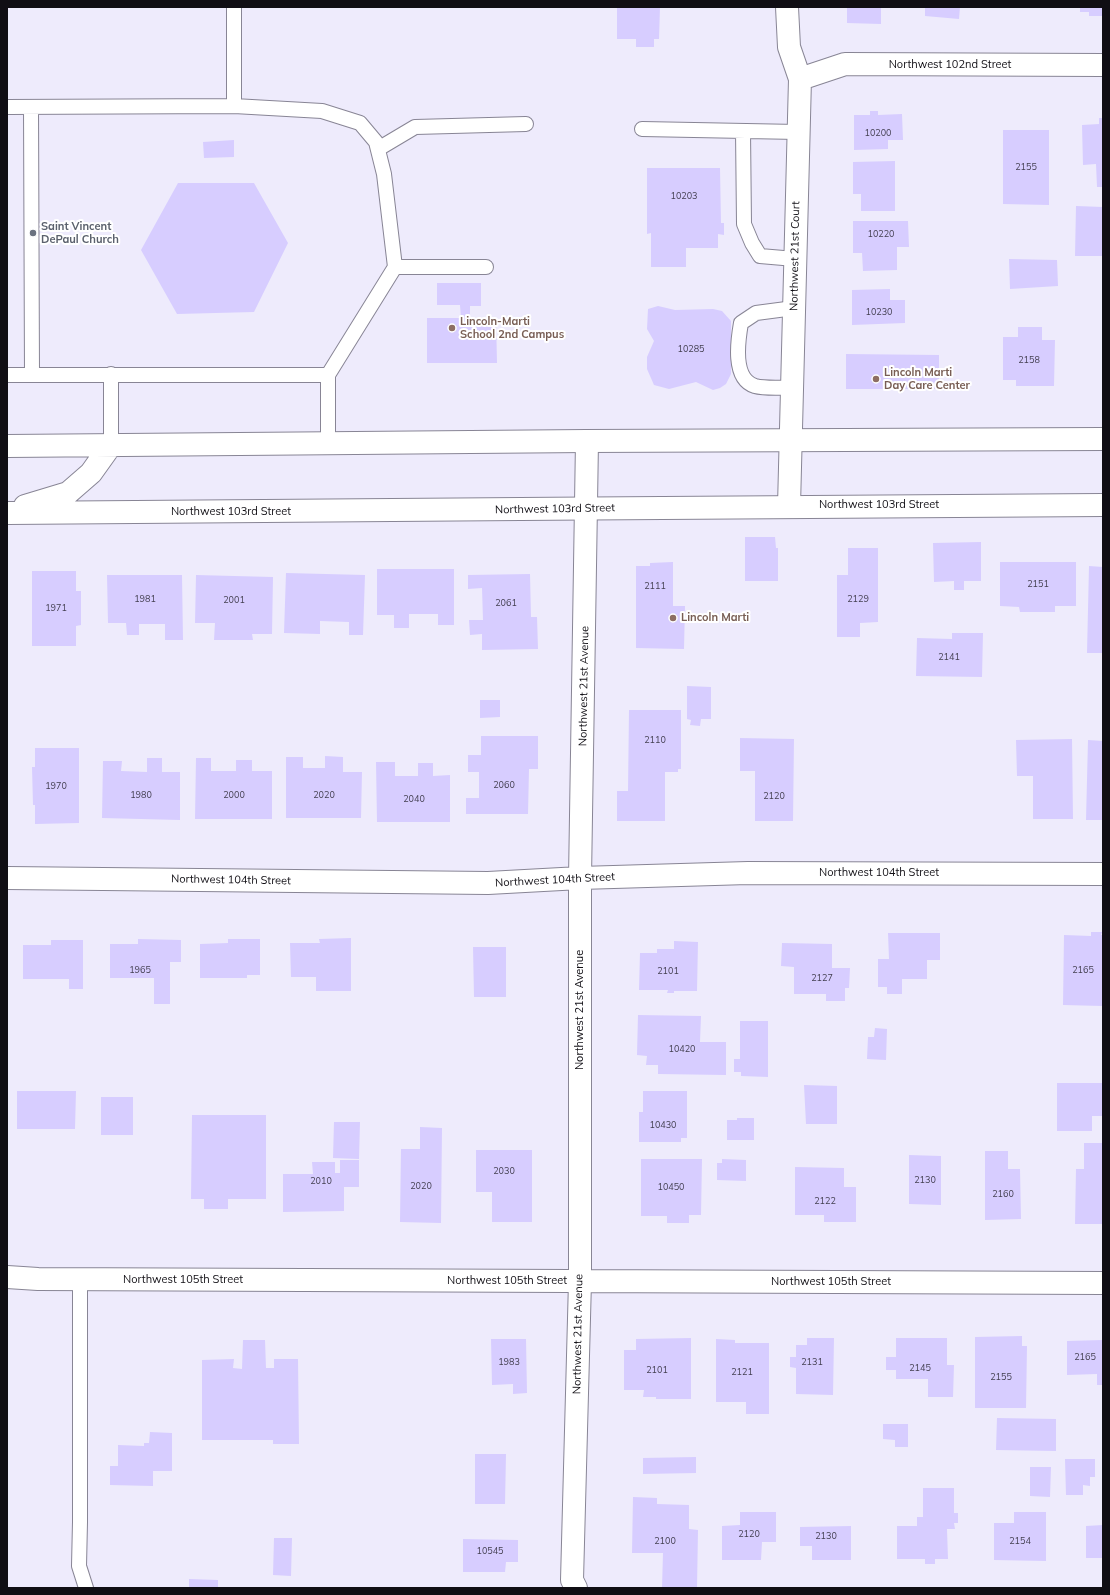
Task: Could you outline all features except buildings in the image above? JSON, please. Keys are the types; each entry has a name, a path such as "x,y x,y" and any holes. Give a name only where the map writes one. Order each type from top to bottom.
{"street":[{"name":"Northwest 21st Court","path":"787,7 789,47 800,79 789,506"},
{"name":"Northwest 102nd Street","path":"800,79 846,64 1103,65"},
{"path":"7,446 587,441 1103,439"},
{"name":"Northwest 21st Avenue","path":"574,1584 580,1282 580,878 587,441"},
{"path":"7,513 68,493 91,473 111,445"},
{"name":"Northwest 103rd Street","path":"7,513 789,506 1103,505"},
{"name":"Northwest 104th Street","path":"7,878 480,883 580,878 748,873 1103,874"},
{"name":"Northwest 105th Street","path":"7,1277 38,1279 580,1282 1103,1283"}],"lane":[{"path":"234,7 234,106"},
{"path":"7,107 234,106 322,112 360,123 376,142 378,149 384,174 395,267 328,374 328,443"},
{"path":"31,107 32,375"},
{"path":"378,149 415,127 526,124"},
{"path":"642,129 798,132"},
{"path":"743,130 744,224 752,243 760,256 795,259"},
{"path":"395,267 486,267"},
{"path":"792,388 754,385 744,378 739,366 738,341 741,324 756,313 794,308"},
{"path":"111,374 111,445"},
{"path":"7,375 328,374"},
{"path":"80,1279 79,1566 86,1588"}],"place":[{"name":"Saint Vincent DePaul Church","path":"33,233"},
{"name":"Lincoln-Marti School 2nd Campus","path":"452,328"},
{"name":"Lincoln Marti Day Care Center","path":"876,379"},
{"name":"Lincoln Marti","path":"673,618"}]}
